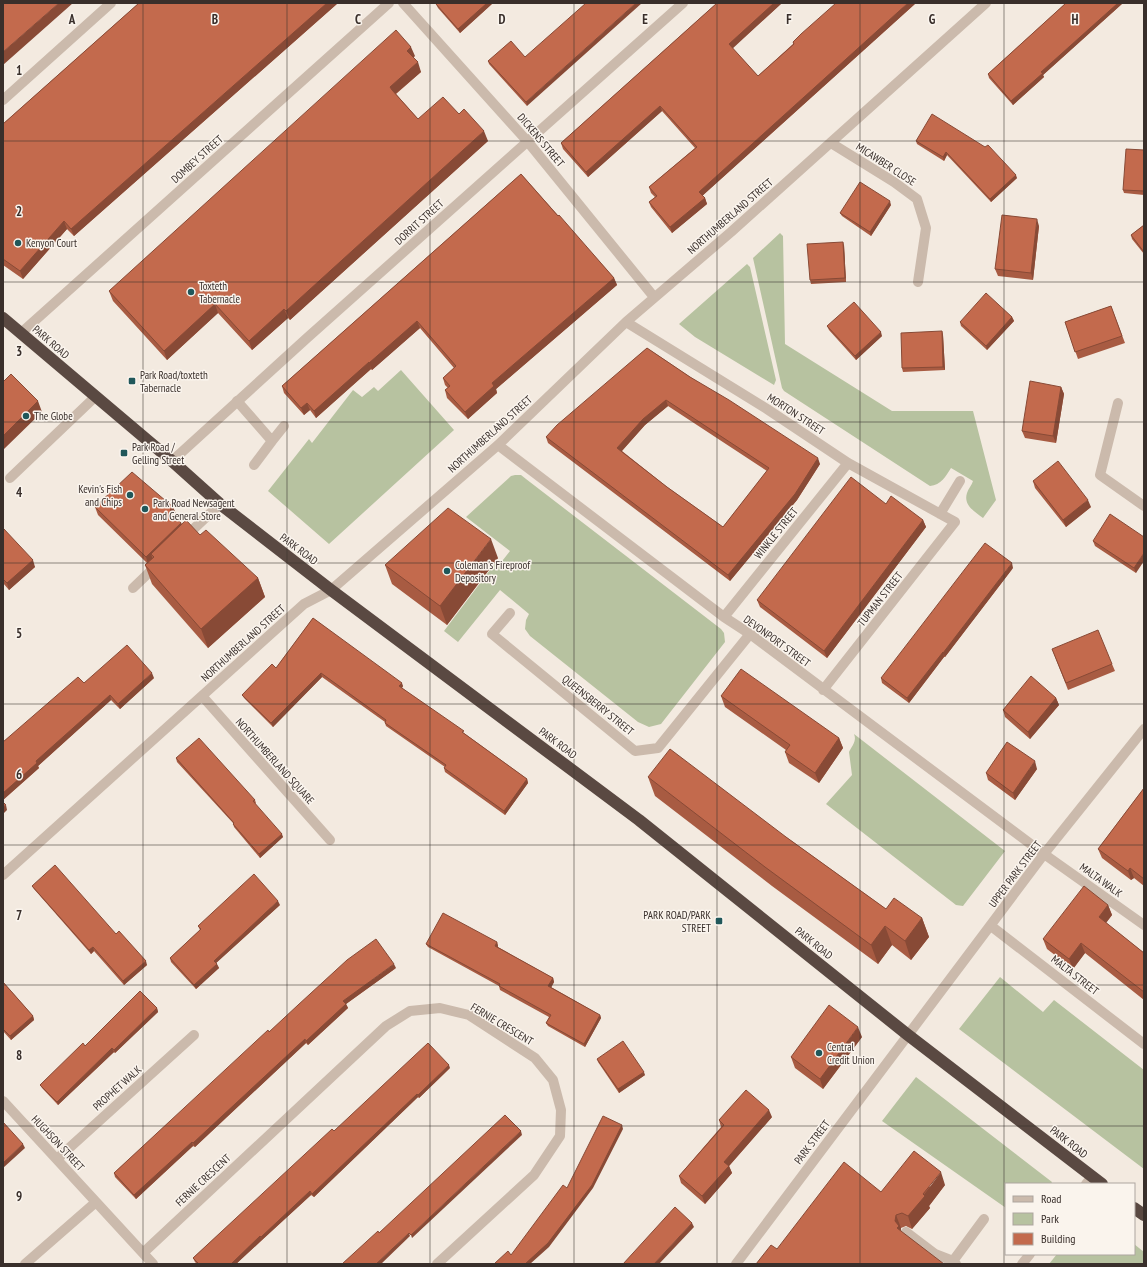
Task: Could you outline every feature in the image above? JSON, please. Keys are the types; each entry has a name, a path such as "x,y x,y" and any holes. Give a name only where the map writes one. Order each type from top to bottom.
{"highway":[{"name":"PARK ROAD","path":"3,318 172,461 220,504 331,590 639,820 1093,1182"},
{"path":"1135,1209 1144,1215"}],"street":[{"path":"3,100 111,3"},
{"name":"DOMBEY STREET","path":"21,333 389,3"},
{"name":"DICKENS STREET","path":"403,3 528,142 654,297"},
{"name":"DORRIT STREET","path":"172,461 237,401 683,3"},
{"name":"NORTHUMBERLAND STREET","path":"3,875 304,604 331,590 498,445 626,322 731,232 986,3"},
{"name":"MICAWBER CLOSE","path":"830,143 894,182 917,199 926,228 918,282"},
{"name":"MORTON STREET","path":"626,322 767,409 848,463 955,522"},
{"path":"10,478 95,397"},
{"path":"237,401 272,441"},
{"path":"1118,403 1100,475 1144,506"},
{"path":"254,465 284,426"},
{"name":"DEVONPORT STREET","path":"498,445 724,617 750,634 1044,854"},
{"name":"WINKLE STREET","path":"724,617 848,463"},
{"path":"940,514 960,481"},
{"path":"176,546 220,504"},
{"name":"TUPMAN STREET","path":"823,690 955,522"},
{"path":"133,588 165,556"},
{"name":"QUEENSBERRY STREET","path":"510,613 492,634 635,751 658,748 750,634"},
{"name":"NORTHUMBERLAND SQUARE","path":"202,697 330,840"},
{"name":"UPPER PARK STREET","path":"908,1035 1044,854 1144,729"},
{"name":"MALTA WALK","path":"1044,854 1144,925"},
{"name":"MALTA STREET","path":"991,926 1144,1044"},
{"name":"FERNIE CRESCENT","path":"143,1253 386,1026 410,1011 440,1008 469,1015 535,1058 553,1080 561,1110 560,1136 534,1175 437,1264"},
{"name":"PROPHET WALK","path":"57,1159 194,1035"},
{"name":"PARK STREET","path":"739,1263 908,1035"},
{"name":"HUGHSON STREET","path":"3,1100 153,1264"},
{"path":"25,1264 96,1202"},
{"path":"906,1232 935,1254 955,1263 984,1218"},
{"path":"1022,1264 1029,1255"}],"green space":[{"path":"780,233 783,236 785,344 892,411 973,411 996,500 983,518 968,505 966,497 973,481 951,468 940,482 930,486 784,391 782,388 753,258"},
{"path":"747,264 750,267 776,380 774,385 695,337 679,324"},
{"path":"401,370 454,430 329,544 268,491 309,439 312,443 353,390 362,397 374,387 378,391"},
{"path":"521,475 721,629 724,633 725,642 661,724 649,727 638,722 530,636 525,629 526,620 529,614 500,590 458,642 444,631 496,562 499,565 510,551 466,517 511,476"},
{"path":"854,734 1005,851 963,906 956,905 826,804 852,775 849,752 855,741"},
{"path":"1000,977 1043,1012 1054,1000 1144,1070 1144,1169 959,1029"},
{"path":"916,1077 1052,1182 1005,1183 1005,1207 882,1121"},
{"path":"1135,1245 1144,1252 1144,1264 1049,1264 1056,1255 1135,1255"}],"building":[{"path":"3,3 59,3 3,52"},
{"path":"139,3 327,3 71,229 64,221 20,271 3,259 3,124"},
{"path":"487,3 458,29 436,4"},
{"path":"586,3 636,3 526,102 488,61 511,41 525,57"},
{"path":"717,3 774,3 729,44 758,76 794,44 793,42 801,34 836,3 908,3 699,192 705,198 670,227 649,202 657,196 649,187 697,147 660,106 586,172 561,143"},
{"path":"1066,3 1118,3 1011,101 988,74"},
{"path":"396,30 411,47 407,51 418,62 390,87 392,90 418,119 443,97 459,114 464,109 484,131 286,311 284,309 249,341 215,304 164,351 109,291"},
{"path":"932,114 985,147 988,145 1016,175 990,199 946,152 943,157 916,141"},
{"path":"1126,149 1144,150 1144,191 1123,190"},
{"path":"521,174 614,278 492,383 494,386 465,412 445,390 450,386 443,378 456,366 417,321 314,411 307,403 301,408 282,386"},
{"path":"860,182 890,201 870,232 840,213"},
{"path":"1002,215 1037,219 1031,273 995,269"},
{"path":"1144,225 1144,252 1131,235"},
{"path":"843,242 845,278 810,280 807,244"},
{"path":"986,293 1012,317 986,346 960,322"},
{"path":"854,302 881,332 855,356 827,326"},
{"path":"1111,306 1122,336 1075,352 1065,322"},
{"path":"942,331 943,367 902,368 901,333"},
{"path":"647,348 818,458 795,494 728,575 546,437 557,425","holes":["666,400 769,468 723,527 667,487 617,448 643,419"]},
{"path":"11,374 38,401 3,436 3,382"},
{"path":"1030,381 1061,387 1053,436 1022,431"},
{"path":"1058,461 1088,500 1063,520 1033,481"},
{"path":"132,472 173,507 170,510 181,523 146,557 95,507"},
{"path":"851,477 886,504 891,496 923,520 824,651 757,600"},
{"name":"Coleman's Fireproof Depository","path":"448,508 491,539 440,606 385,565"},
{"path":"1110,514 1144,537 1144,553 1134,568 1093,541"},
{"path":"186,520 200,535 206,530 258,578 201,629 145,565 154,557 151,554"},
{"path":"3,528 33,560 7,583 3,579"},
{"path":"985,543 1012,563 907,698 881,678"},
{"path":"313,618 402,683 399,686 464,731 462,732 527,779 504,811 444,768 446,765 385,723 386,720 321,673 271,723 242,695 272,664 276,668"},
{"path":"1098,630 1112,664 1066,683 1052,649"},
{"path":"127,645 152,673 118,704 110,695 36,761 37,763 3,793 3,742 78,677 84,683"},
{"path":"741,669 839,738 815,773 785,752 790,745 721,696"},
{"path":"1031,676 1056,698 1028,732 1003,710"},
{"path":"199,738 255,800 253,801 282,834 259,854 233,824 234,823 176,758"},
{"path":"1007,742 1035,761 1013,793 986,773"},
{"path":"670,749 786,837 886,909 894,898 922,918 905,941 885,926 871,945 765,867 648,777"},
{"path":"1144,788 1144,879 1130,868 1128,871 1098,849"},
{"path":"55,865 116,934 119,931 146,961 123,981 93,947 89,950 32,886"},
{"path":"254,874 278,901 214,961 217,964 194,985 170,958 201,929 198,926"},
{"path":"1084,886 1108,905 1099,917 1144,953 1144,992 1081,943 1069,959 1043,939"},
{"path":"443,913 497,942 495,946 553,978 548,986 600,1015 584,1044 546,1023 551,1015 499,986 500,984 426,944"},
{"path":"376,939 394,964 343,1001 346,1004 306,1041 305,1039 193,1143 192,1142 134,1195 114,1173 268,1030 269,1032 347,960"},
{"path":"3,982 33,1016 10,1036 3,1029"},
{"path":"140,991 157,1008 114,1050 112,1048 57,1102 40,1085 83,1043 85,1046"},
{"path":"829,1005 858,1027 820,1079 791,1057"},
{"path":"623,1041 644,1072 618,1089 597,1059"},
{"path":"428,1043 449,1065 312,1194 310,1191 231,1264 199,1264 193,1258 332,1129 334,1131"},
{"path":"746,1090 769,1110 724,1162 729,1166 702,1196 679,1176 724,1125 719,1120"},
{"path":"505,1115 521,1131 411,1235 409,1233 376,1264 342,1264 378,1231 379,1233"},
{"path":"603,1116 622,1125 592,1185 548,1243 525,1264 494,1264 508,1251 511,1255 563,1185 567,1188"},
{"path":"3,1122 23,1144 3,1163"},
{"path":"914,1151 941,1172 923,1194 925,1196 908,1216 902,1213 896,1215 895,1221 899,1226 897,1228 944,1264 756,1264 771,1245 777,1249 844,1162 881,1192"},
{"path":"675,1207 692,1223 654,1264 623,1264"}],"place":[{"name":"Kenyon Court","path":"18,243"},
{"name":"Toxteth Tabernacle","path":"191,292"},
{"name":"Park Road/toxteth Tabernacle","path":"132,381"},
{"name":"The Globe","path":"26,416"},
{"name":"Park Road / Gelling Street","path":"124,453"},
{"name":"Kevin's Fish and Chips","path":"130,495"},
{"name":"Park Road Newsagent and General Store","path":"145,509"},
{"name":"Coleman's Fireproof Depository","path":"447,571"},
{"name":"PARK ROAD/PARK STREET","path":"719,921"},
{"name":"Central Credit Union","path":"819,1053"}]}
